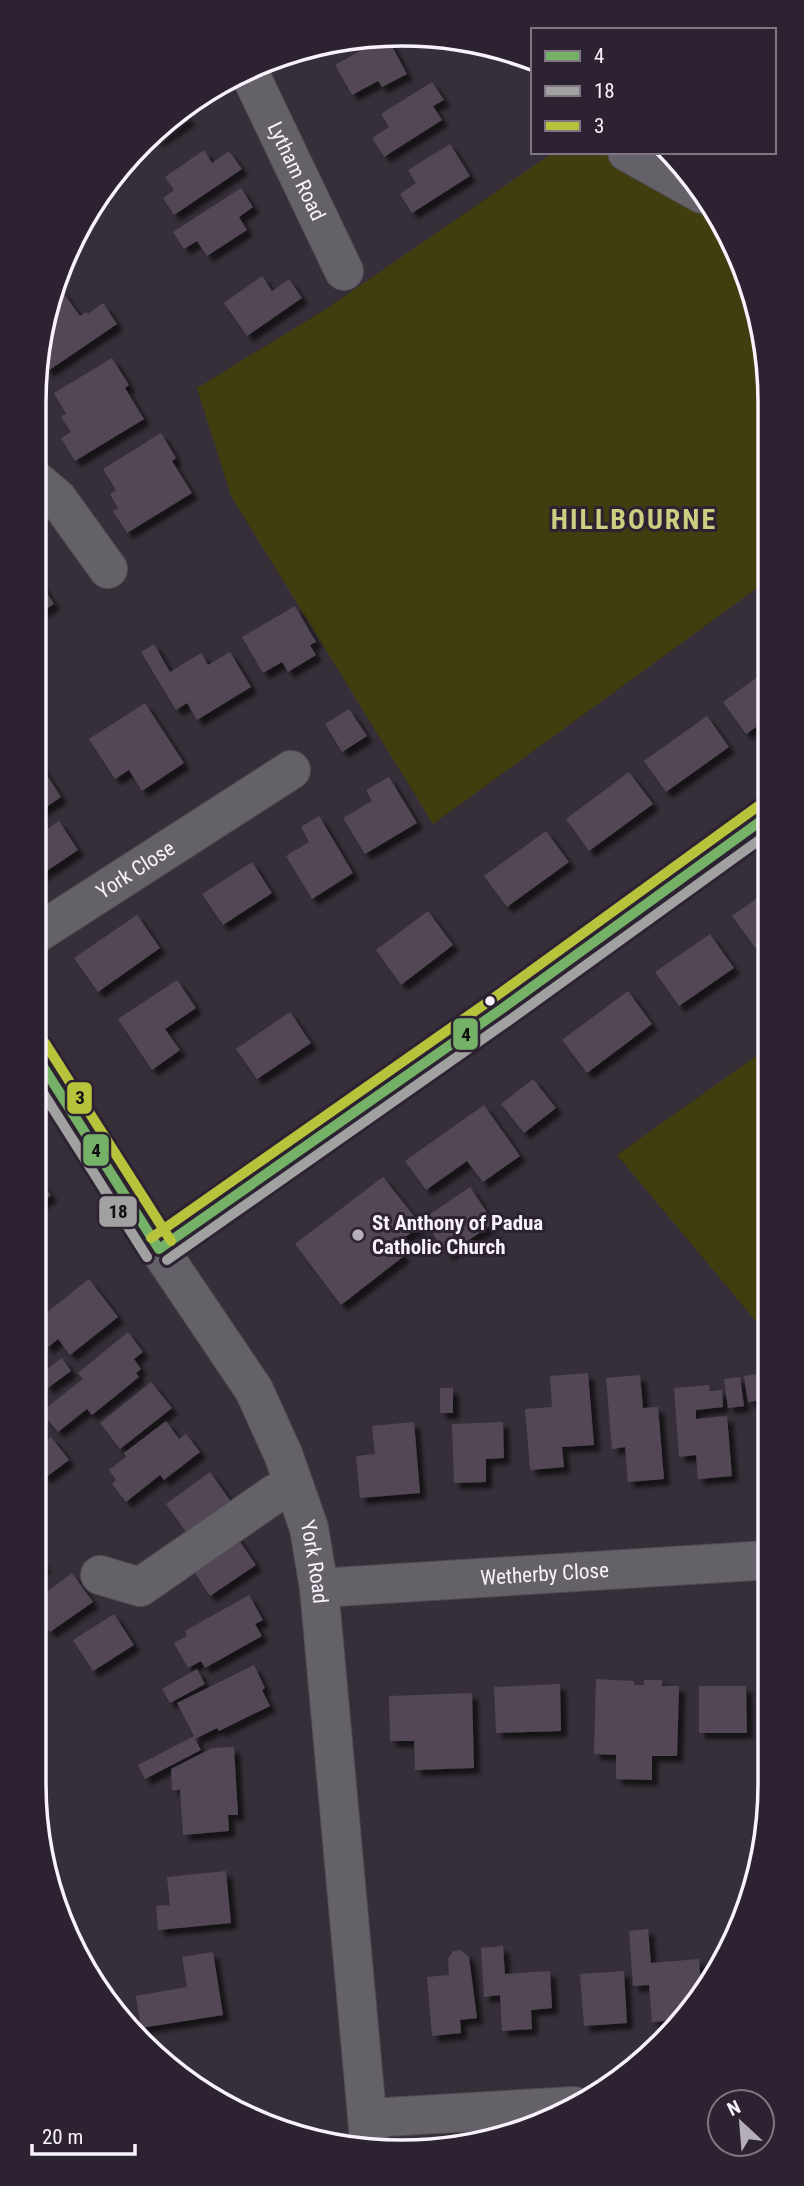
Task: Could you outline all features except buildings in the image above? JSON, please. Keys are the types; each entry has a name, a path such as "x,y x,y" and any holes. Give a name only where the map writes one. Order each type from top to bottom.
{"street":[{"name":"Lytham Road","path":"252,79 344,271"},
{"path":"631,154 684,184"},
{"path":"45,488 57,498 108,569"},
{"name":"York Close","path":"45,927 230,792 291,770"},
{"path":"159,1249 503,1008 758,823"},
{"name":"York Road","path":"45,1070 159,1249 254,1390 283,1454 309,1528 319,1588 369,2134"},
{"path":"100,1575 140,1587 276,1493 295,1488"},
{"name":"Wetherby Close","path":"319,1588 758,1561"},
{"path":"369,2134 546,2110"}],"shaded area":[{"path":"551,154 614,154 695,199 722,244 740,287 752,332 758,379 758,587 433,824 231,496 197,388 326,309"},
{"path":"758,1055 758,1324 617,1155"}],"transit line":[{"name":"3","path":"151,1238 495,997 758,806"},
{"name":"4","path":"159,1249 503,1008 758,823"},
{"name":"18","path":"167,1260 511,1019 758,841"},
{"name":"3","path":"45,1043 171,1241"},
{"name":"4","path":"45,1070 159,1249"},
{"name":"18","path":"45,1096 147,1257"}],"place":[{"name":"St Anthony of Padua Catholic Church","path":"358,1235"}],"district":[{"name":"HILLBOURNE","path":"634,519"}]}
